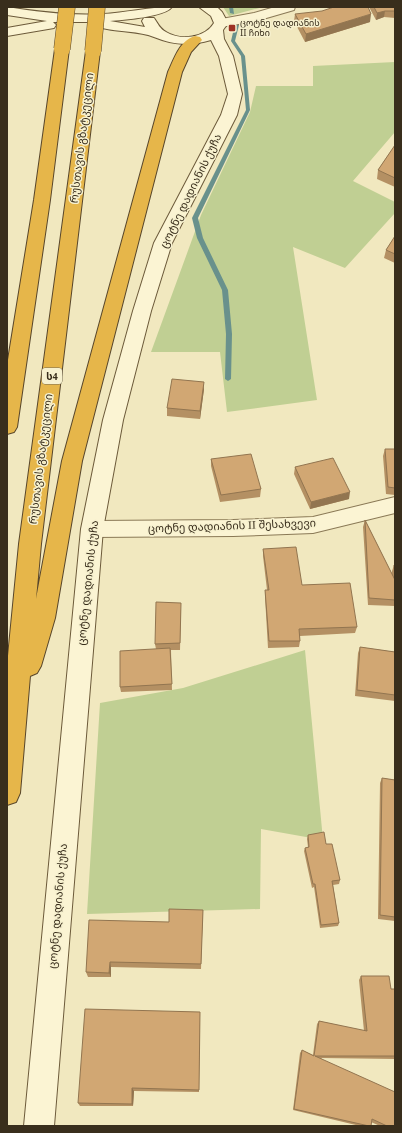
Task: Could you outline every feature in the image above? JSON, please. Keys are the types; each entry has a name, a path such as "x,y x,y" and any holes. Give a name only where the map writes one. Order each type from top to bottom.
{"highway":[{"path":"7,427 41,207 67,7"},
{"name":"რუსთავის გზატკეცილი","path":"7,793 17,702 30,544 93,51 97,7"},
{"path":"17,702 44,618 72,461 175,72 185,50 196,40"}],"street":[{"path":"206,7 215,12 219,19"},
{"path":"219,19 256,17 289,7"},
{"path":"7,11 44,18 78,20 112,18 162,8"},
{"path":"156,33 150,27 149,21 152,15 162,8"},
{"path":"7,32 48,25 112,25 156,33 167,38 196,40 209,36 219,19"},
{"name":"ცოტნე დადიანის ქუჩა","path":"39,1126 92,529 113,420 142,311 163,243 229,115 235,94 229,65 216,39 219,19"},
{"path":"196,40 211,47 229,65"},
{"name":"ცოტნე დადიანის II შესახვევი","path":"92,529 233,528 313,525 395,505"}],"green space":[{"path":"223,7 263,7 229,16"},
{"path":"395,62 395,132 353,181 395,202 395,213 345,268 293,247 317,400 227,412 220,352 151,352 201,215 250,112 256,86 313,86 313,66"},
{"path":"305,650 323,840 261,829 260,909 87,914 100,703 183,688"}],"building":[{"path":"334,7 368,7 371,14 306,34 295,14 322,11"},
{"path":"374,7 395,7 395,11 377,13"},
{"path":"395,145 395,178 378,170"},
{"path":"395,236 395,254 386,250"},
{"path":"172,379 204,382 200,411 167,408"},
{"path":"385,449 395,449 395,488 388,487"},
{"path":"251,454 261,489 221,495 211,459"},
{"path":"333,458 350,492 311,502 295,467"},
{"path":"365,520 395,580 395,600 369,598"},
{"path":"296,547 302,585 350,583 357,627 299,629 300,641 269,641 265,590 269,590 263,549"},
{"path":"156,602 181,603 180,643 155,644"},
{"path":"360,647 395,652 395,695 357,690"},
{"path":"170,648 172,684 120,687 120,651"},
{"path":"382,778 395,780 395,917 380,915"},
{"path":"324,832 326,844 332,844 340,880 332,881 339,923 321,925 315,884 313,884 305,848 309,847 308,835"},
{"path":"169,909 203,910 201,964 110,962 109,973 86,972 89,920 169,922"},
{"path":"361,976 389,976 391,989 395,989 395,1056 315,1056 395,1092 395,1126 387,1126 372,1119 371,1126 369,1126 294,1109 302,1050 314,1056 319,1021 367,1031"},
{"path":"85,1009 200,1012 199,1090 132,1088 132,1104 78,1103"}],"waterway":[{"path":"231,7 232,13"},
{"path":"228,379 229,334 225,290 200,238 195,218 248,110 243,56 233,41 237,25"}],"place":[{"name":"ცოტნე დადიანის II ჩიხი","path":"232,28"}]}
